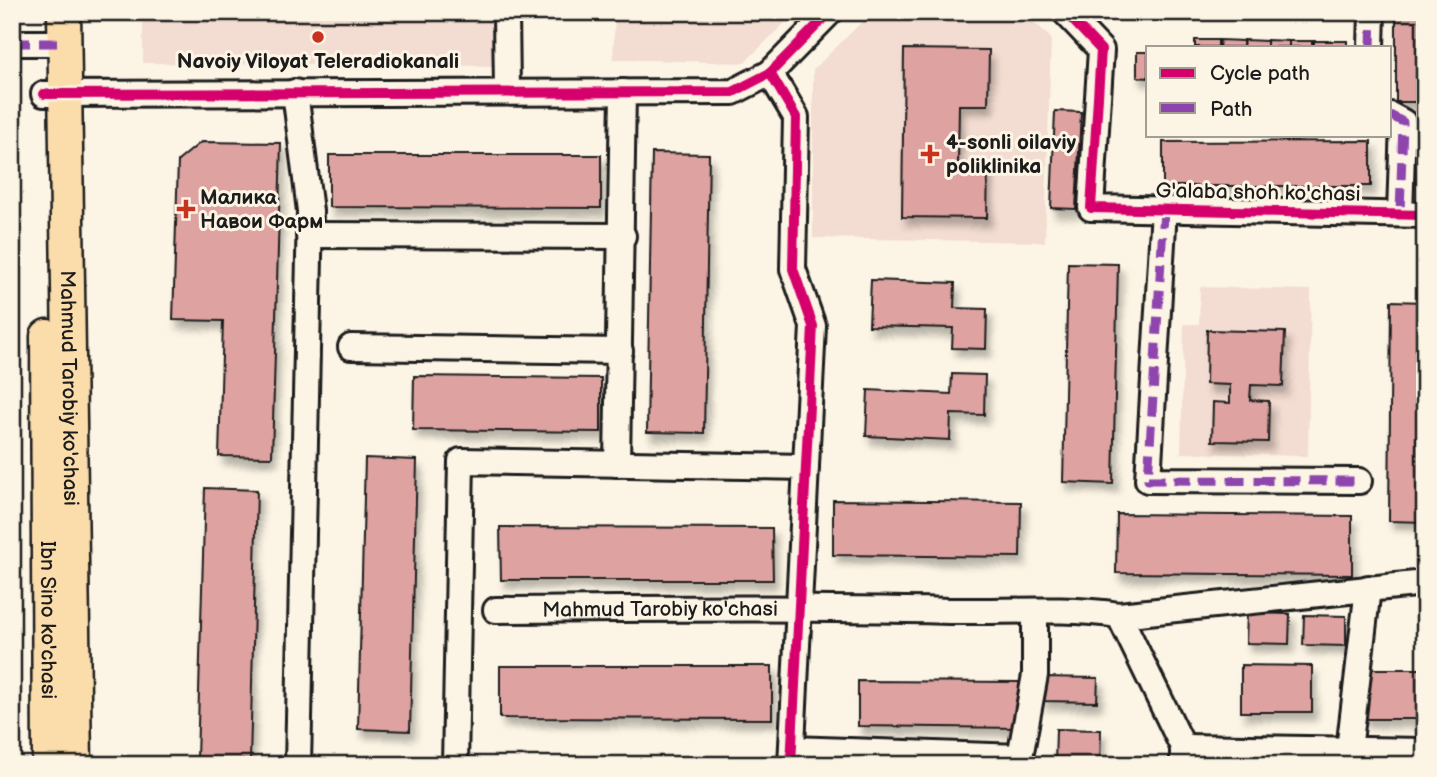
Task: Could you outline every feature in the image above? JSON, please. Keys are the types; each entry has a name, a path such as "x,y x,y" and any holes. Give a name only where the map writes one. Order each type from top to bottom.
{"main road":[{"name":"Mahmud Tarobiy ko'chasi","path":"45,31 54,94 75,765"},
{"name":"Ibn Sino ko'chasi","path":"49,765 54,94"}],"street":[{"path":"506,12 507,92"},
{"path":"54,94 733,92 770,73 830,12"},
{"name":"G'alaba shoh ko'chasi","path":"1065,12 1101,50 1091,208 1425,215"},
{"path":"1371,46 1372,12"},
{"path":"770,73 796,117 793,269 813,326 792,757 1020,761 1035,675 1035,613"},
{"path":"295,92 310,211 298,765"},
{"path":"617,464 623,236 623,92"},
{"path":"1392,116 1403,122 1400,214"},
{"name":"G'alaba shoh ko'chasi","path":"1164,209 1148,480 1359,481"},
{"path":"309,235 623,236"},
{"path":"351,347 620,351"},
{"path":"455,765 461,461 806,467"},
{"name":"Mahmud Tarobiy ko'chasi","path":"496,610 799,607 1035,613 1084,610 1119,615 1425,583"},
{"path":"1349,750 1368,588"},
{"path":"1119,615 1183,756 1349,750 1425,751"}],"shaded area":[{"name":"Navoiy Viloyat Teleradiokanali","path":"143,12 493,12 492,66 143,63"},
{"path":"615,12 796,12 744,63 613,59"},
{"name":"4-sonli oilaviy poliklinika","path":"872,12 1023,12 1051,38 1045,242 813,238 813,70"},
{"path":"1200,287 1311,290 1308,456 1181,453 1184,324 1199,324"}],"building":[{"path":"1396,12 1425,12 1425,102 1396,102"},
{"path":"1195,40 1218,40 1218,46 1195,46"},
{"path":"1220,40 1243,41 1243,46 1219,46"},
{"path":"1244,40 1267,41 1267,46 1243,46"},
{"path":"1267,40 1289,41 1289,46 1267,46"},
{"path":"1289,41 1312,41 1312,46 1289,46"},
{"path":"1314,41 1347,41 1347,46 1314,46"},
{"path":"904,49 989,50 988,105 959,105 958,165 988,165 987,218 902,217"},
{"path":"1137,52 1146,52 1146,78 1137,77"},
{"path":"1055,111 1081,112 1076,209 1051,208"},
{"path":"1371,141 1371,186 1163,186 1163,142"},
{"path":"201,142 281,143 272,457 219,456 223,321 173,320 178,161"},
{"path":"652,153 709,154 704,433 647,432"},
{"path":"329,155 601,155 601,208 329,207"},
{"path":"1068,263 1118,264 1113,484 1063,482"},
{"path":"871,280 955,283 954,308 987,309 986,349 952,348 953,328 869,326"},
{"path":"1391,301 1425,302 1425,522 1389,521"},
{"path":"1207,330 1285,332 1283,386 1251,385 1250,400 1269,401 1268,442 1212,441 1213,402 1230,403 1230,385 1206,384"},
{"path":"952,374 985,375 984,415 951,414 950,440 866,436 868,390 951,394"},
{"path":"414,376 601,378 601,432 413,430"},
{"path":"365,458 417,460 410,731 358,729"},
{"path":"205,488 257,490 250,761 197,759"},
{"path":"833,500 1021,502 1020,557 833,555"},
{"path":"1117,514 1352,516 1352,575 1116,573"},
{"path":"500,527 772,528 773,580 501,580"},
{"path":"1247,613 1290,614 1289,644 1246,643"},
{"path":"1304,615 1346,616 1346,646 1303,645"},
{"path":"1241,665 1312,666 1312,712 1241,712"},
{"path":"500,666 772,666 772,719 500,718"},
{"path":"1362,669 1425,669 1425,719 1362,719"},
{"path":"1042,677 1098,678 1097,702 1041,701"},
{"path":"858,681 1020,682 1020,728 858,726"},
{"path":"1056,729 1101,730 1100,765 1055,765"}],"marked path":[{"path":"1371,46 1372,12"},
{"path":"12,43 64,43"},
{"path":"1392,116 1403,122 1400,214"},
{"path":"1164,209 1148,480 1359,481"}],"cycle path":[{"path":"44,94 733,92 770,73 830,12"},
{"path":"1065,12 1101,50 1091,208 1425,215"},
{"path":"770,73 796,117 793,269 813,326 791,765"}],"place":[{"name":"Navoiy Viloyat Teleradiokanali","path":"318,37"},
{"name":"4-sonli oilaviy poliklinika","path":"930,154"},
{"name":"Малика Навои Фарм","path":"186,209"}]}
